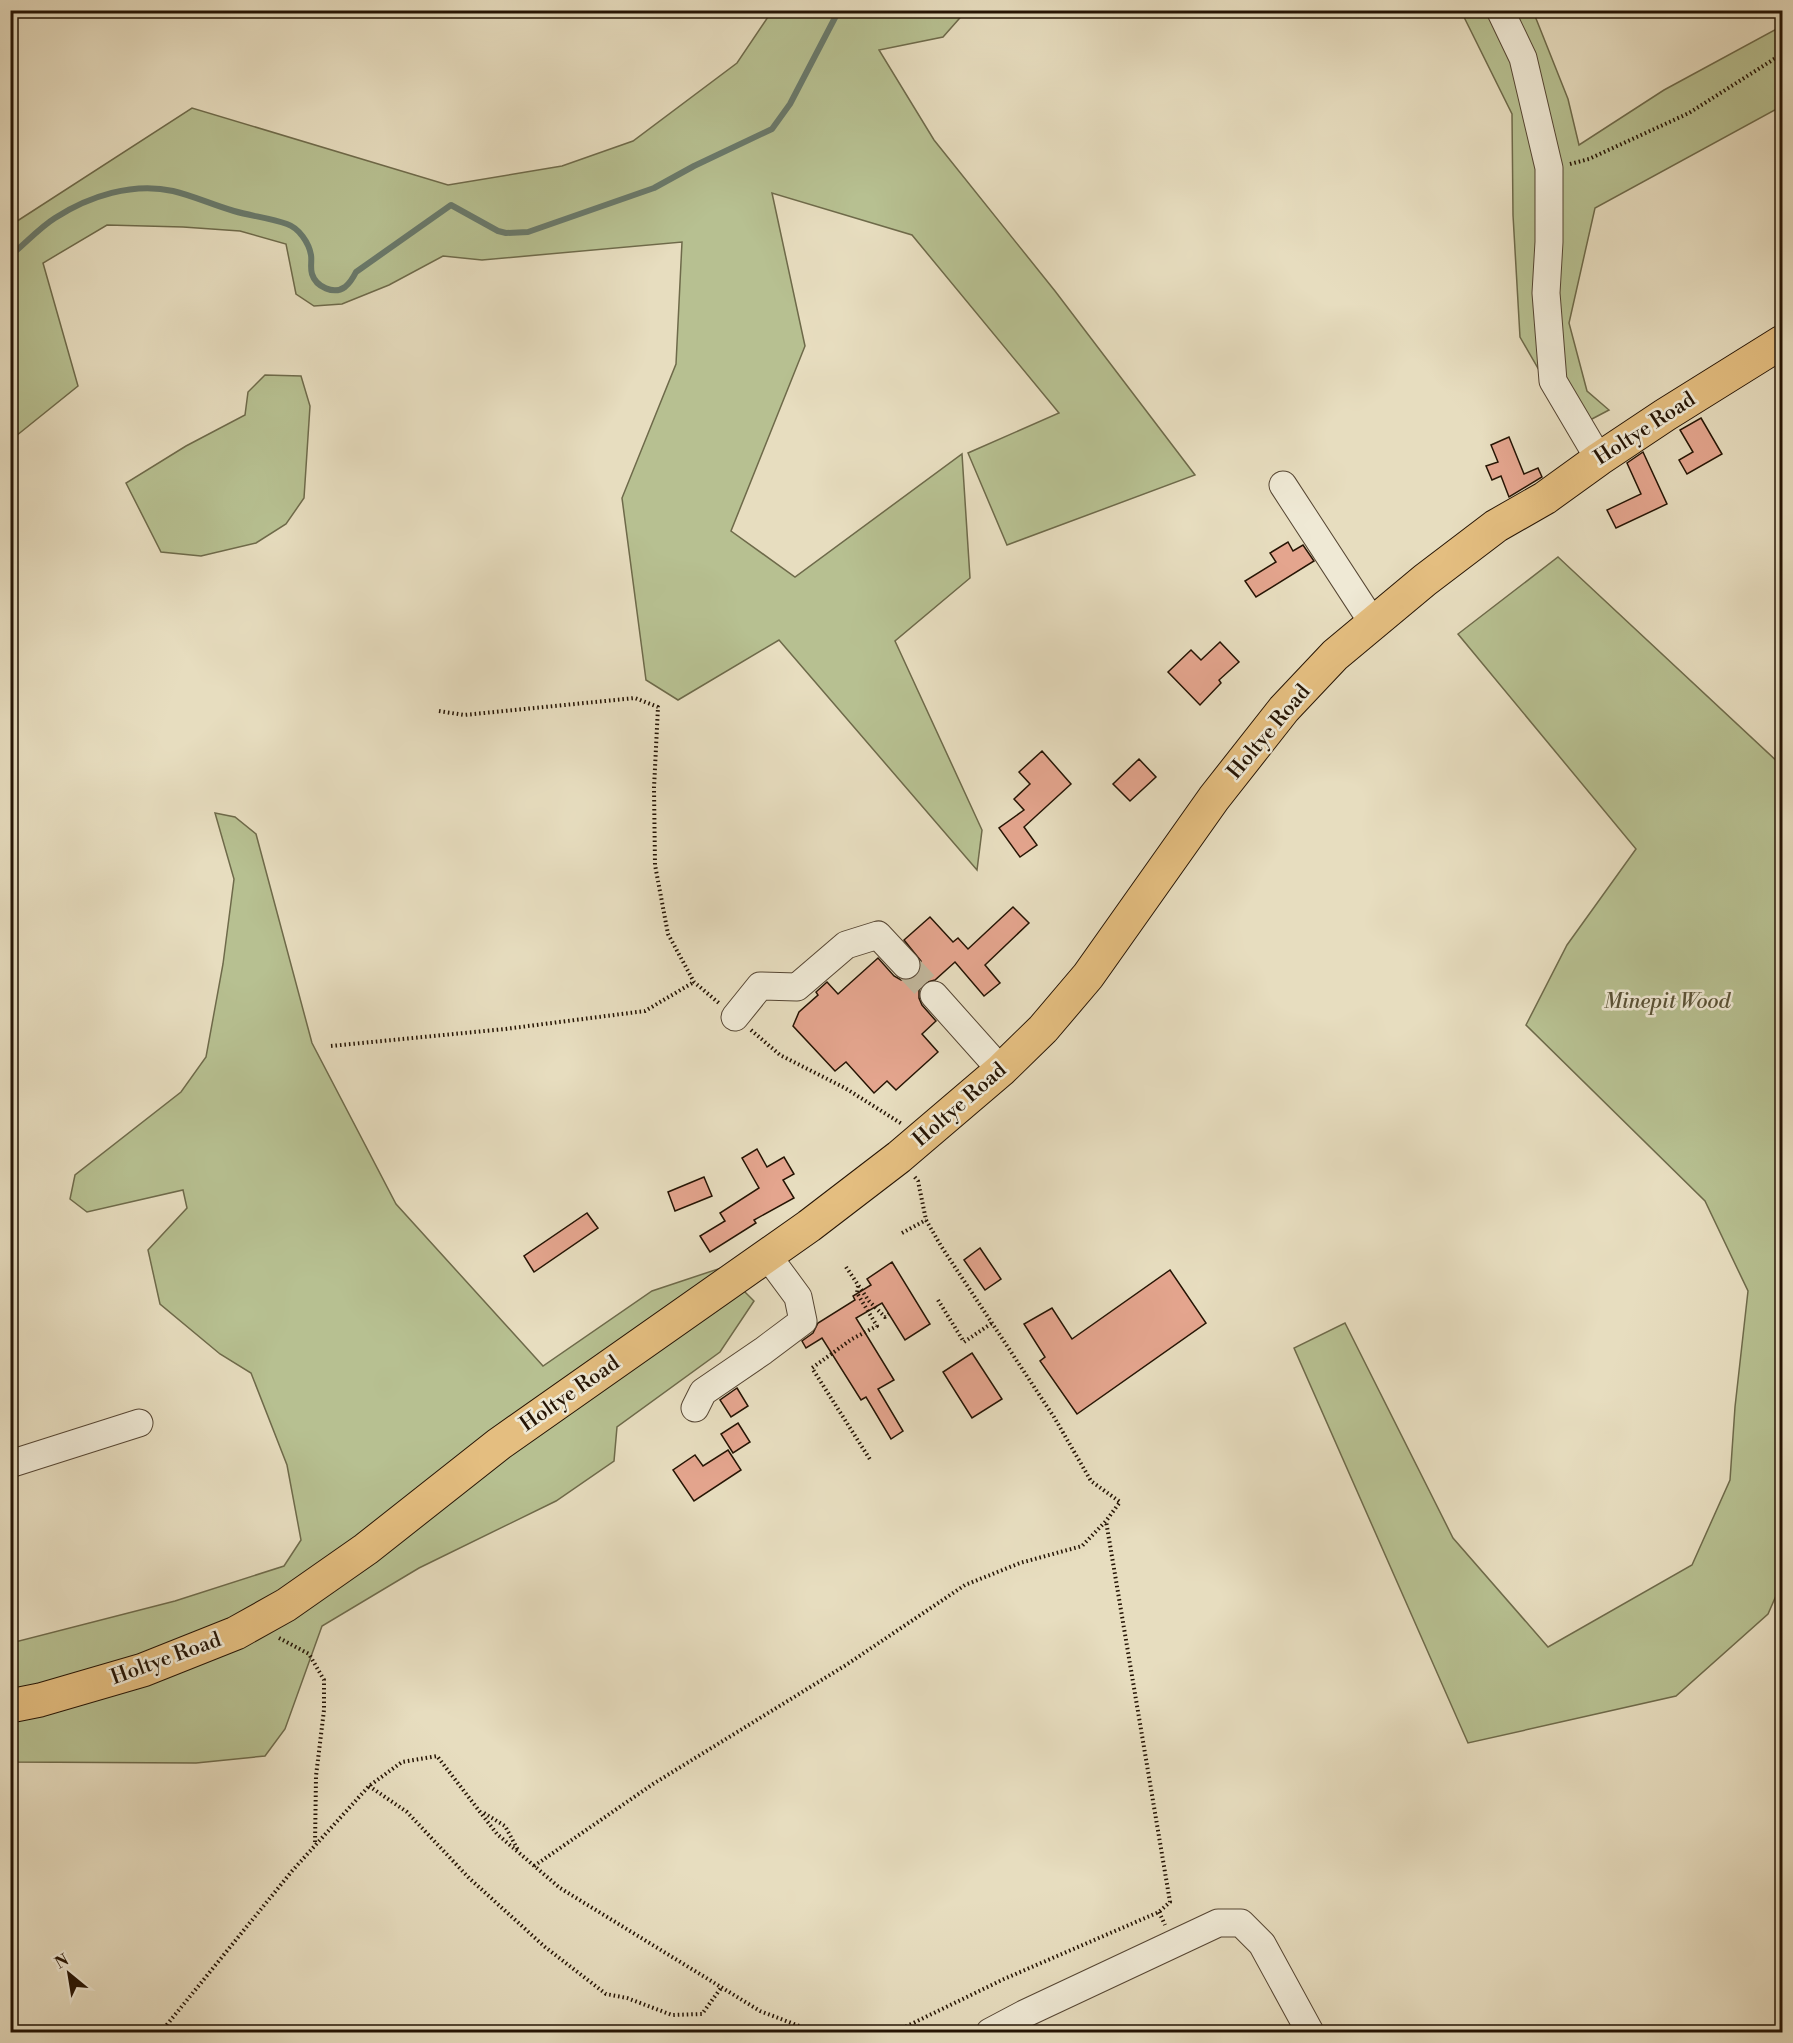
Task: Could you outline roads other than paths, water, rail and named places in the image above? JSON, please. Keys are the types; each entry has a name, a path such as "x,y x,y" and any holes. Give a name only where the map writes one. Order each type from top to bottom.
{"main road":[{"name":"Holtye Road","path":"10,1706 40,1700 144,1670 236,1633 286,1605 366,1549 499,1444 808,1226 899,1157 1000,1070 1043,1029 1088,976 1214,798 1284,709 1335,655 1425,580 1496,526 1545,498 1599,459 1782,342"}],"lane":[{"path":"1500,10 1523,58 1549,168 1546,293 1553,381 1599,459"},
{"path":"1283,485 1373,623"},
{"path":"735,1017 760,986 797,987 846,945 867,938 878,935 906,965"},
{"path":"934,995 1000,1070"},
{"path":"695,1408 702,1392 803,1321 798,1297 766,1255"},
{"path":"10,1464 139,1423"},
{"path":"990,2032 1218,1923 1242,1923 1262,1944 1310,2032"}],"waterway":[{"path":"10,256 49,222 82,203 127,190 158,189 181,193 234,211 291,226 299,232 308,246 311,255 311,272 317,283 331,290 341,289 348,284 356,272 451,205 498,231 528,232 654,188 772,129 790,104 839,10"}],"tunnel":[{"path":"906,965 934,995"}],"park label":[{"name":"Minepit Wood","path":"1667,1002"}]}
